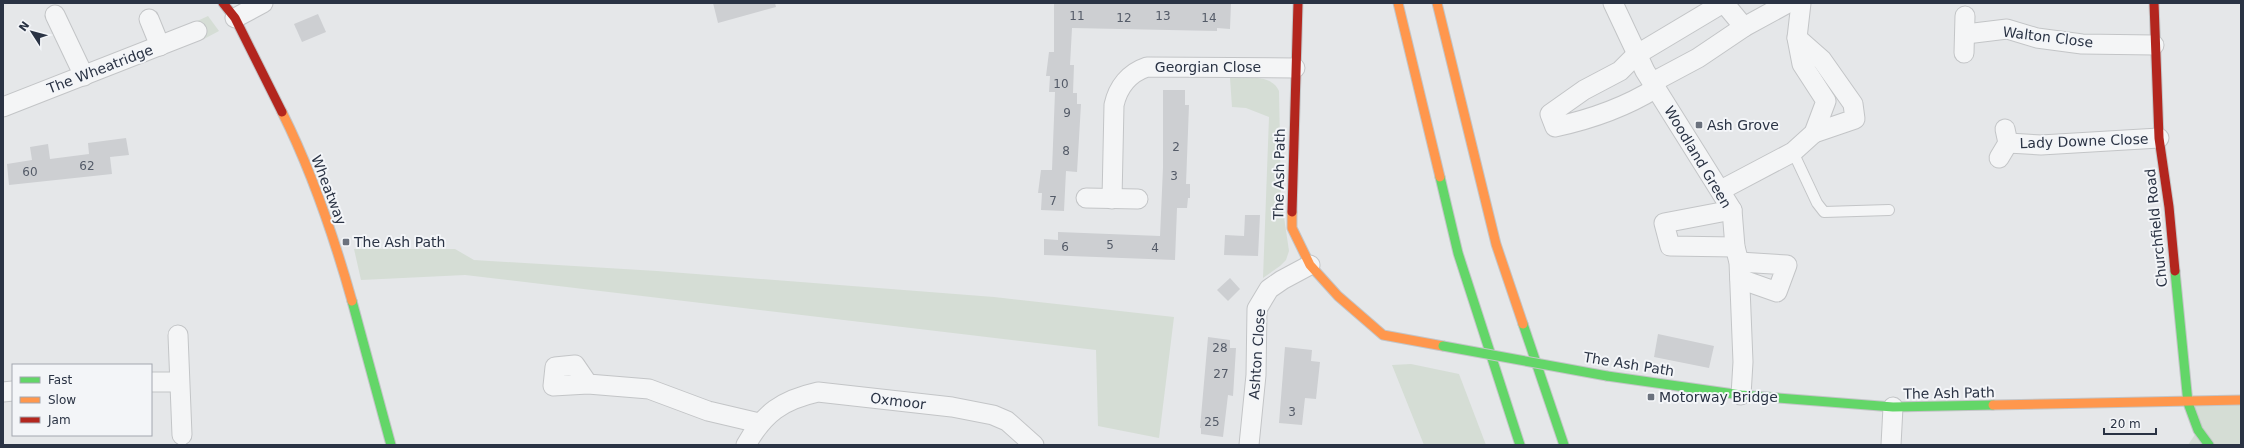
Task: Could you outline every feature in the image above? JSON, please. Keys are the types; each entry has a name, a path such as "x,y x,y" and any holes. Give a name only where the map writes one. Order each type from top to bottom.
{"main road":[{"name":"Wheatway","path":"223,3 235,18 295,138 340,258 391,445"},
{"name":"The Ash Path","path":"1298,3 1295,68 1292,228 1310,265 1338,296 1383,335 1608,376 1741,395 1893,407 2188,403 2241,400"},
{"path":"1398,3 1458,252 1520,445"},
{"path":"1437,3 1496,244 1564,445"},
{"name":"Churchfield Road","path":"2154,3 2154,45 2159,138 2169,207 2188,403 2198,430 2209,445"}],"street":[{"path":"235,18 263,3"},
{"name":"Woodland Green","path":"1613,3 1636,55 1732,210 1738,263 1743,362 1741,395"},
{"path":"1744,26 1724,3 1636,55 1620,71 1584,90 1550,114 1555,127 1594,119 1634,102 1655,85 1698,58 1744,26 1788,3"},
{"path":"1801,3 1797,38 1802,64 1826,101 1814,133"},
{"path":"55,15 84,76"},
{"path":"149,19 160,46"},
{"name":"Walton Close","path":"1964,53 1966,25 2007,30 2037,38 2082,44 2154,45"},
{"name":"The Wheatridge","path":"3,106 84,76 197,31"},
{"path":"1721,190 1793,152 1814,133 1855,119 1853,104 1822,60 1797,38"},
{"name":"Georgian Close","path":"1112,199 1114,105 1118,92 1133,74 1147,67 1295,68"},
{"name":"Lady Downe Close","path":"2004,143 2041,145 2159,138"},
{"path":"1086,198 1138,200"},
{"path":"1732,210 1664,223 1670,246 1738,263"},
{"name":"Ashton Close","path":"1249,445 1256,375 1257,309 1269,289 1310,265"},
{"path":"178,335 182,435"},
{"path":"152,382 179,382"},
{"path":"588,384 649,389 708,412 759,423"},
{"name":"Oxmoor","path":"746,445 759,423 777,409 798,397 818,392 952,407 993,416 1007,421 1027,436 1034,445"},
{"path":"1891,445 1893,407"}],"lane":[{"path":"1793,152 1817,203 1824,212 1889,210"}],"shaded area":[{"path":"208,16 219,31 202,40 193,23"},
{"path":"1230,78 1265,79 1276,86 1279,91 1281,197 1289,251 1286,260 1263,278 1269,117 1246,108 1232,107"},
{"path":"354,249 455,249 474,260 657,271 994,297 1174,317 1159,438 1098,426 1096,350 465,275 361,280"},
{"path":"1411,364 1459,374 1486,445 1424,445 1392,365"},
{"path":"2241,400 2241,445 2188,445 2198,430 2188,403"}],"building":[{"path":"713,3 775,3 776,7 718,23"},
{"path":"1231,3 1230,29 1217,28 1217,31 1072,28 1070,65 1074,65 1073,93 1077,93 1077,104 1081,104 1077,172 1066,171 1064,211 1041,210 1042,193 1038,193 1041,170 1052,170 1055,92 1049,92 1050,76 1046,76 1049,52 1054,52 1054,4"},
{"path":"318,14 326,32 302,42 294,24"},
{"path":"1163,90 1185,90 1185,105 1189,105 1186,184 1190,184 1190,198 1188,198 1187,208 1177,208 1175,260 1044,255 1044,239 1058,240 1058,232 1160,236 1163,168"},
{"path":"126,138 129,155 110,157 112,174 9,185 7,164 32,160 30,147 48,144 50,159 89,154 88,143"},
{"path":"1245,215 1260,215 1258,256 1224,255 1225,235 1244,236"},
{"path":"1230,278 1240,289 1228,301 1217,290"},
{"path":"1658,334 1714,346 1709,368 1654,357"},
{"path":"1208,337 1230,340 1230,348 1236,348 1233,396 1228,395 1223,437 1201,434 1200,428"},
{"path":"1285,347 1312,350 1311,361 1320,362 1316,399 1305,398 1302,425 1279,423"}],"traffic: fast":[{"path":"1440,177 1458,253 1520,445"},
{"path":"2175,271 2188,403 2198,430 2209,445"},
{"path":"352,301 391,445"},
{"path":"1523,324 1564,445"},
{"path":"1443,346 1607,376"},
{"path":"1607,376 1741,395 1893,407 1993,405"}],"traffic: slow":[{"path":"1398,3 1440,177"},
{"path":"1437,3 1496,244 1523,324"},
{"path":"282,112 313,181 322,205 352,301"},
{"path":"1292,212 1292,228 1310,265 1338,296 1383,335 1443,346"},
{"path":"1993,405 2241,400"}],"traffic: jam":[{"path":"223,3 235,18 282,112"},
{"path":"1292,212 1298,3"},
{"path":"2154,3 2159,138 2169,207 2175,271"}],"place":[{"name":"Ash Grove","path":"1699,125"},
{"name":"The Ash Path","path":"346,242"},
{"name":"Motorway Bridge","path":"1651,397"}]}
